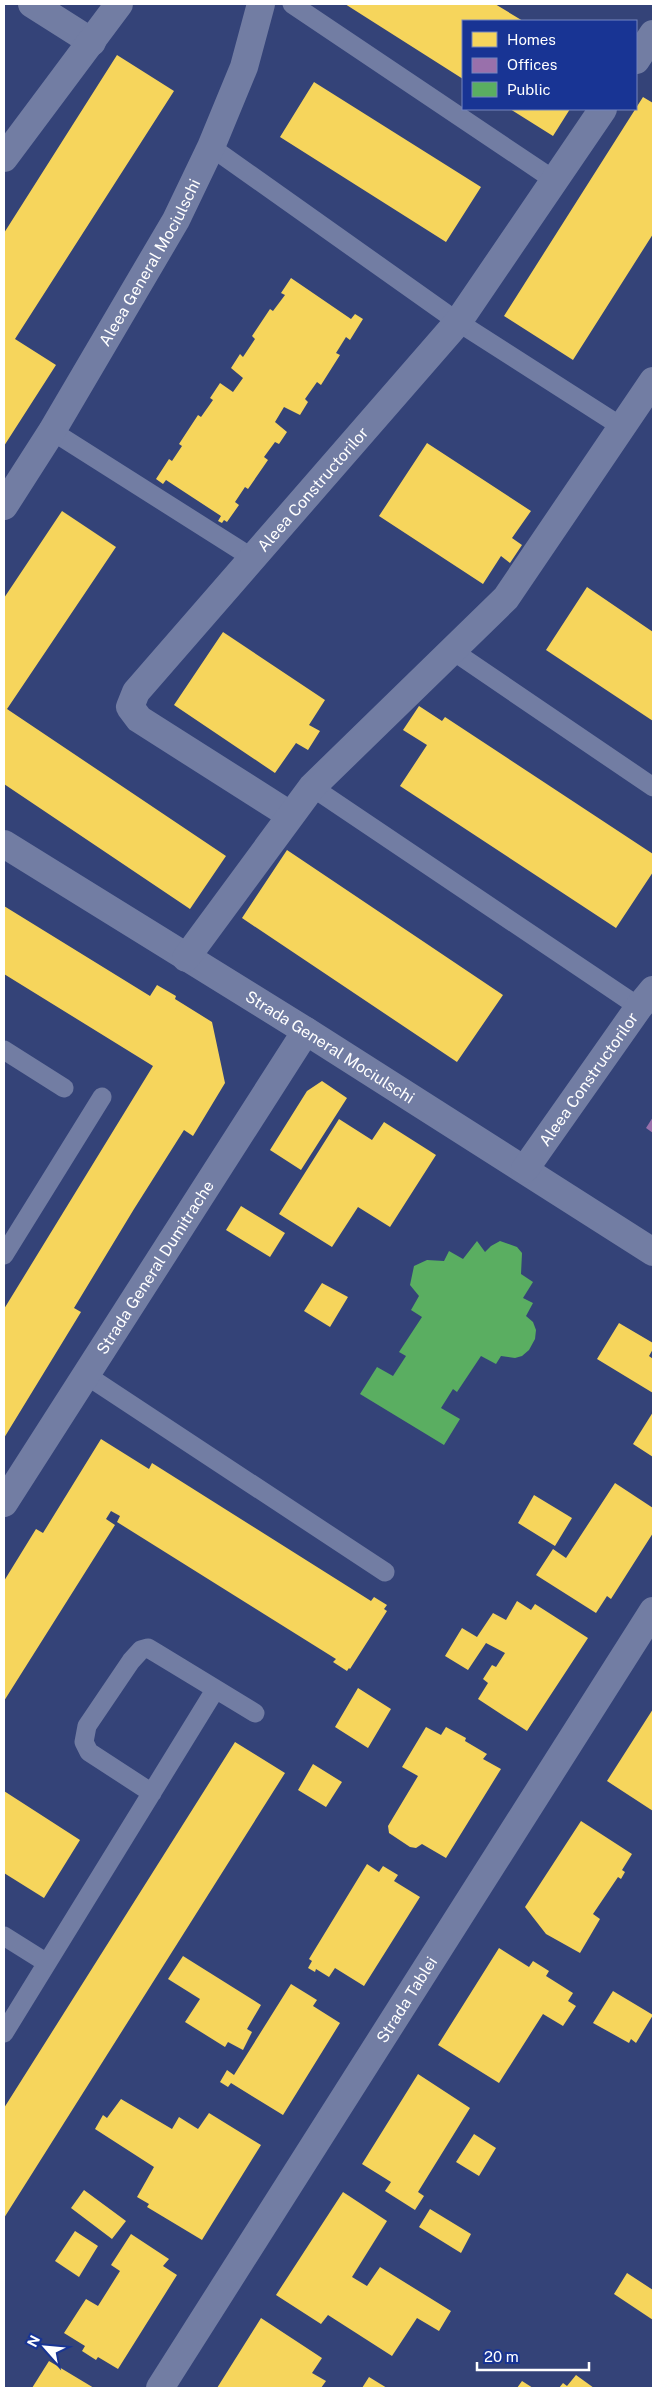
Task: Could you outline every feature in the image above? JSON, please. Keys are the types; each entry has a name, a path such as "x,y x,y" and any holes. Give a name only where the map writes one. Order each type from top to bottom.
{"street":[{"path":"32,4 92,42"},
{"path":"4,158 119,4"},
{"name":"Aleea General Mociulschi","path":"4,506 52,431 176,220 211,147 244,67 261,4"},
{"path":"637,58 653,34"},
{"name":"Aleea Constructorilor","path":"290,814 139,719 130,707 136,692 254,559 458,322 601,110"},
{"path":"186,958 290,814 312,787 506,598 653,381"},
{"name":"Strada General Mociulschi","path":"4,844 186,958 306,1030 653,1252"},
{"name":"Aleea Constructorilor","path":"526,1169 646,999"},
{"name":"Strada General Dumitrache","path":"4,1503 306,1030"},
{"name":"Strada Tablei","path":"160,2388 653,1611"}],"lane":[{"path":"292,4 554,180"},
{"path":"211,147 458,322 622,427"},
{"path":"52,431 254,559"},
{"path":"453,650 653,787"},
{"path":"312,787 646,999"},
{"path":"4,1050 64,1088"},
{"path":"4,1255 102,1097"},
{"path":"86,1374 385,1572"},
{"path":"152,1793 89,1752 84,1742 87,1726 131,1661 141,1650 148,1648 255,1713"},
{"path":"4,2033 216,1690"},
{"path":"4,1936 47,1963"}],"building: Homes":[{"path":"345,4 495,4 521,20 462,20 462,78"},
{"path":"117,55 174,91 15,339 56,365 4,446 4,233"},
{"path":"314,82 481,187 446,242 280,137"},
{"path":"643,97 653,103 653,234 573,360 504,316 635,110 637,110"},
{"path":"512,110 569,110 553,136"},
{"path":"291,278 351,319 355,314 363,319 350,340 346,337 336,353 340,355 321,385 317,382 305,399 308,402 300,415 284,407 275,422 287,432 279,444 275,442 264,457 268,460 248,489 245,487 235,502 239,505 227,522 224,520 222,523 218,521 221,516 166,480 163,484 156,479 169,459 172,461 182,446 179,444 198,415 201,417 213,400 210,398 220,383 233,392 243,378 231,368 240,354 243,357 255,339 252,336 270,309 273,311 285,295 281,293"},
{"path":"427,443 531,511 512,538 522,545 510,563 501,556 483,584 379,516"},
{"path":"62,511 116,547 7,709 226,856 190,909 4,784 4,598"},
{"path":"587,587 653,632 653,721 546,650"},
{"path":"223,632 325,700 309,725 320,731 308,750 296,743 275,773 174,705"},
{"path":"419,706 442,721 445,717 653,854 653,872 616,928 400,786 427,745 403,730"},
{"path":"287,850 503,995 457,1062 242,918"},
{"path":"4,906 150,996 157,985 176,996 175,999 212,1022 225,1083 193,1136 184,1130 134,1209 74,1308 81,1312 4,1438 4,1309 153,1066 4,974"},
{"path":"322,1081 347,1098 301,1170 270,1150 307,1091"},
{"path":"339,1119 372,1140 384,1122 436,1155 390,1227 358,1207 332,1247 279,1214"},
{"path":"241,1206 285,1233 270,1257 226,1230"},
{"path":"322,1283 348,1297 330,1327 304,1311"},
{"path":"619,1323 653,1343 653,1349 649,1356 653,1359 653,1393 597,1359"},
{"path":"653,1412 653,1457 633,1444"},
{"path":"101,1439 149,1469 152,1463 371,1601 374,1597 387,1605 384,1609 387,1611 350,1669 347,1671 333,1662 336,1659 117,1522 120,1516 111,1511 106,1519 115,1525 4,1701 4,1581 36,1529 43,1533"},
{"path":"615,1483 653,1508 653,1533 611,1599 607,1596 596,1613 536,1575 553,1549 566,1558"},
{"path":"534,1495 572,1518 555,1546 518,1523"},
{"path":"517,1601 531,1610 535,1604 588,1638 527,1731 478,1699 488,1683 483,1679 492,1665 496,1667 505,1653 486,1643 468,1670 445,1656 462,1628 477,1637 493,1613 506,1620"},
{"path":"358,1688 391,1709 368,1748 335,1727"},
{"path":"653,1709 653,1811 607,1781"},
{"path":"426,1727 441,1735 446,1727 466,1738 465,1741 487,1754 483,1759 501,1769 446,1858 422,1844 416,1848 410,1847 389,1833 388,1826 418,1776 402,1767"},
{"path":"235,1742 285,1773 4,2218 4,2108"},
{"path":"313,1764 342,1782 326,1807 298,1790"},
{"path":"4,1791 80,1840 44,1898 4,1873"},
{"path":"581,1821 632,1854 622,1870 625,1872 621,1879 618,1877 593,1914 600,1919 580,1953 546,1934 525,1907"},
{"path":"367,1864 379,1872 383,1866 398,1875 394,1881 420,1897 364,1986 335,1968 329,1977 316,1969 315,1972 308,1968 312,1961 309,1959"},
{"path":"499,1948 529,1967 533,1961 549,1971 546,1976 573,1993 568,2001 576,2006 563,2026 543,2014 499,2083 438,2045"},
{"path":"183,1956 261,2005 247,2029 252,2032 243,2050 228,2042 225,2047 185,2022 200,1999 168,1979"},
{"path":"291,1984 317,2000 313,2006 340,2023 283,2115 231,2083 228,2087 220,2082 227,2070 234,2075"},
{"path":"613,1991 653,2015 636,2043 631,2039 629,2043 593,2023"},
{"path":"418,2074 470,2108 418,2192 424,2196 415,2210 385,2191 391,2182 362,2164"},
{"path":"121,2099 172,2129 179,2117 198,2129 209,2113 261,2145 202,2240 147,2207 149,2204 137,2197 154,2167 95,2129 103,2115 107,2118"},
{"path":"474,2134 496,2148 479,2176 456,2162"},
{"path":"84,2190 126,2221 112,2239 71,2208"},
{"path":"343,2192 387,2221 352,2277 367,2286 380,2267 451,2311 439,2331 417,2318 392,2356 328,2315 321,2324 276,2295"},
{"path":"430,2209 471,2234 461,2253 419,2227"},
{"path":"75,2231 98,2246 79,2277 55,2261"},
{"path":"131,2234 169,2259 163,2266 177,2275 118,2369 98,2357 96,2360 82,2351 85,2346 64,2333 86,2299 98,2306 120,2271 111,2265"},
{"path":"627,2273 653,2290 653,2320 614,2294"},
{"path":"261,2318 322,2358 312,2373 326,2381 321,2388 217,2388"},
{"path":"49,2361 94,2388 32,2388"},
{"path":"576,2375 594,2388 559,2388 563,2383 567,2386"},
{"path":"369,2377 387,2388 362,2388"},
{"path":"522,2381 533,2388 517,2388"}],"building: Offices":[{"path":"653,1117 653,1133 646,1128"}],"building: Public":[{"path":"477,1241 485,1252 500,1241 517,1247 522,1253 521,1274 533,1282 523,1298 533,1303 526,1316 533,1322 536,1330 535,1339 529,1350 522,1356 515,1358 501,1356 496,1364 481,1356 457,1392 453,1389 441,1408 460,1419 444,1445 360,1394 377,1367 393,1376 406,1356 399,1352 422,1317 411,1310 419,1296 410,1285 414,1266 427,1260 444,1261 449,1251 463,1259"}]}
